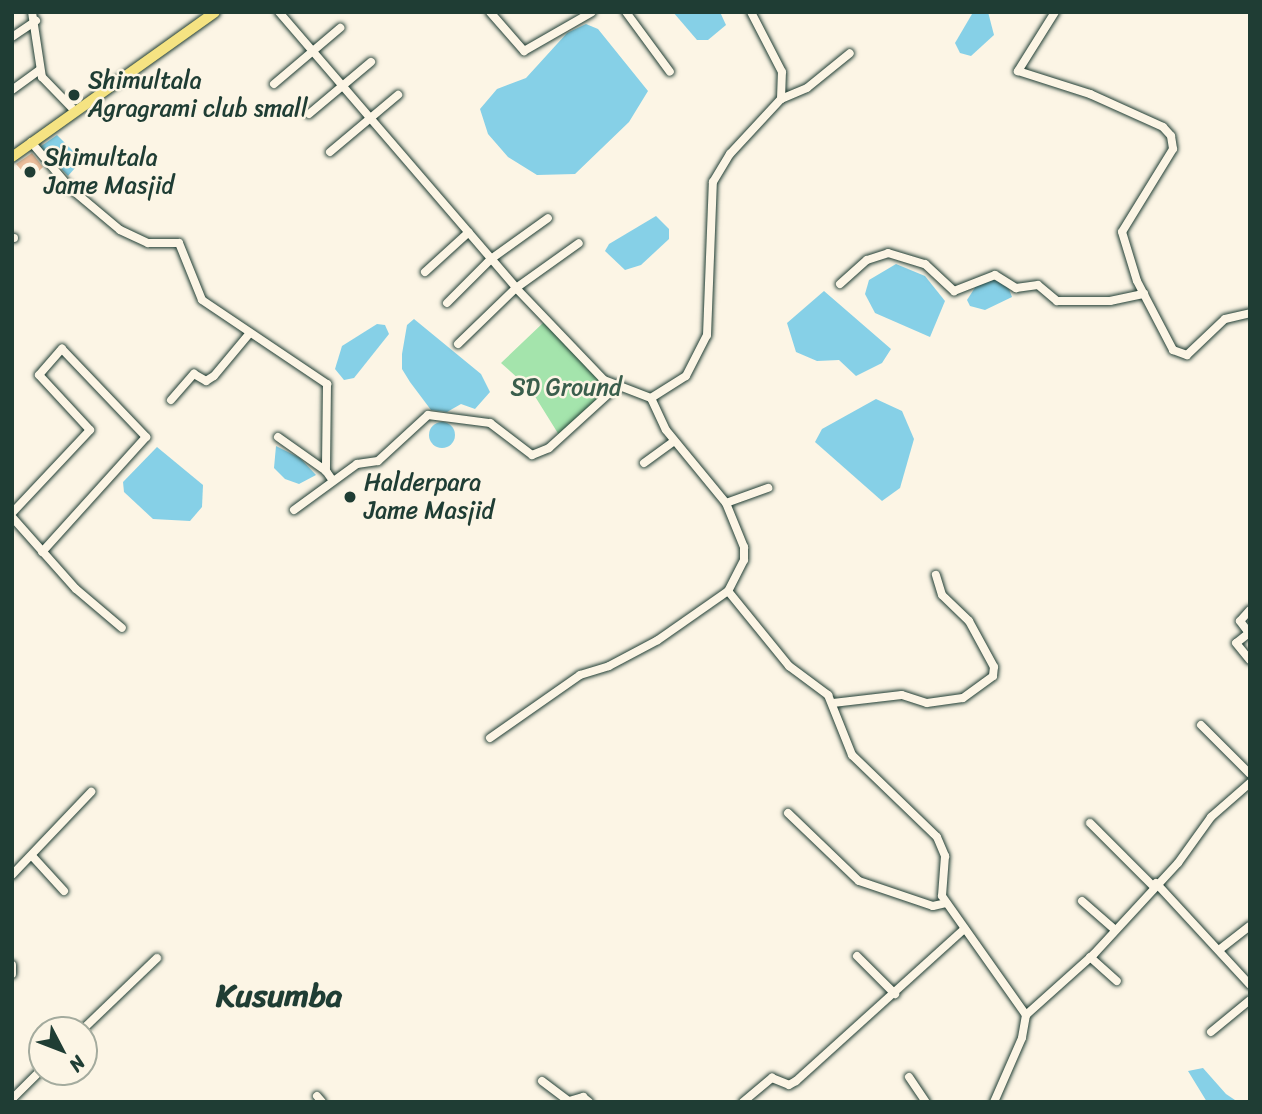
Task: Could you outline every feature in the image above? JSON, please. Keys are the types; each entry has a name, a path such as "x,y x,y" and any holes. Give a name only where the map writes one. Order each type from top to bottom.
{"main road":[{"path":"12,157 74,110 215,12"}],"street":[{"path":"32,12 36,21 40,70 74,110"},
{"path":"279,12 516,288 615,388 641,391 651,398 674,441 726,503 744,547 744,560 728,591 658,640 609,666 580,675 490,738"},
{"path":"490,12 524,51 592,12"},
{"path":"626,12 670,72"},
{"path":"751,12 782,72 781,99"},
{"path":"1055,12 1018,71 1090,94 1163,127 1171,136 1172,149 1122,232 1144,294 1179,355 1186,355 1225,319 1250,313"},
{"path":"12,37 36,21"},
{"path":"274,84 340,29"},
{"path":"651,398 685,376 707,335 713,182 730,154 781,99 807,88 850,53"},
{"path":"309,114 371,62"},
{"path":"12,90 40,70"},
{"path":"330,152 398,95"},
{"path":"31,142 70,188 120,230 148,243 179,243 197,293 249,334 330,391 326,471"},
{"path":"447,303 491,259 548,218"},
{"path":"425,272 469,232"},
{"path":"457,344 516,288 579,243"},
{"path":"840,284 867,260 888,253 925,264 954,291 995,275 1018,288 1038,285 1057,301 1110,301 1144,294"},
{"path":"171,400 194,374 206,381 214,376 249,334"},
{"path":"42,552 146,437 62,349 39,375 90,430 12,515 42,552 75,589 122,628"},
{"path":"294,510 357,464 378,461 410,428 434,414 490,423 524,452 540,454 615,388"},
{"path":"278,437 326,471 333,481"},
{"path":"644,463 674,441"},
{"path":"726,503 768,488"},
{"path":"833,703 902,695 927,703 963,698 993,677 994,667 969,621 942,595 936,575"},
{"path":"728,591 782,658 833,703 848,751 943,846 940,887 946,903 1026,1016"},
{"path":"1250,610 1240,621 1249,633 1236,643 1250,660"},
{"path":"1201,725 1250,774"},
{"path":"994,1102 1022,1038 1026,1016 1090,957 1211,817 1250,783"},
{"path":"12,875 33,857 91,792"},
{"path":"788,813 859,881 933,906 946,903"},
{"path":"1090,823 1219,950 1250,985"},
{"path":"33,857 64,891"},
{"path":"1082,901 1114,929"},
{"path":"1219,950 1250,926"},
{"path":"743,1102 772,1078 793,1084 895,995 964,929"},
{"path":"856,956 895,995"},
{"path":"1090,957 1117,981"},
{"path":"97,1016 157,958"},
{"path":"12,965 12,974"},
{"path":"1211,1032 1250,1000"},
{"path":"909,1077 926,1102"},
{"path":"542,1081 569,1101 589,1102"},
{"path":"12,1099 28,1083"}],"green space":[{"name":"SD Ground","path":"544,322 610,389 559,435 531,390 501,363"}],"water":[{"path":"673,12 720,12 726,25 708,40 697,40"},
{"path":"988,12 994,35 971,56 960,53 955,43 972,14"},
{"path":"586,24 598,29 648,91 629,122 575,174 537,175 508,157 488,134 480,109 497,89 526,78 567,33"},
{"path":"57,135 82,160 68,176 40,147"},
{"path":"656,216 669,229 669,239 641,265 625,270 605,251 609,244"},
{"path":"896,264 925,276 945,301 930,337 875,313 865,294 869,280"},
{"path":"1004,276 1012,297 985,310 970,306 967,300 976,286"},
{"path":"824,291 891,349 882,363 856,376 839,360 817,361 796,352 787,323"},
{"path":"414,319 481,374 490,392 475,409 461,404 447,412 431,410 410,382 402,369 402,354 407,325"},
{"path":"377,324 385,325 389,334 354,378 344,380 335,369 342,346"},
{"path":"876,399 902,411 914,439 900,488 882,501 815,442 822,429"},
{"path":"442,422 451,426 455,435 451,444 442,448 433,444 429,435 433,426"},
{"path":"276,446 300,458 316,475 299,484 285,479 274,468"},
{"path":"157,447 203,485 202,507 190,521 153,519 124,492 123,482"},
{"path":"1203,1068 1226,1094 1238,1102 1207,1102 1188,1071"}],"building":[{"name":"Shimultala Jame Masjid","path":"32,153 43,167 30,180 16,164"}],"place":[{"name":"Shimultala Agragrami club small","path":"74,95"},
{"name":"Shimultala Jame Masjid","path":"30,172"},
{"name":"Halderpara Jame Masjid","path":"350,497"}],"district":[{"name":"Kusumba","path":"279,996"}]}
